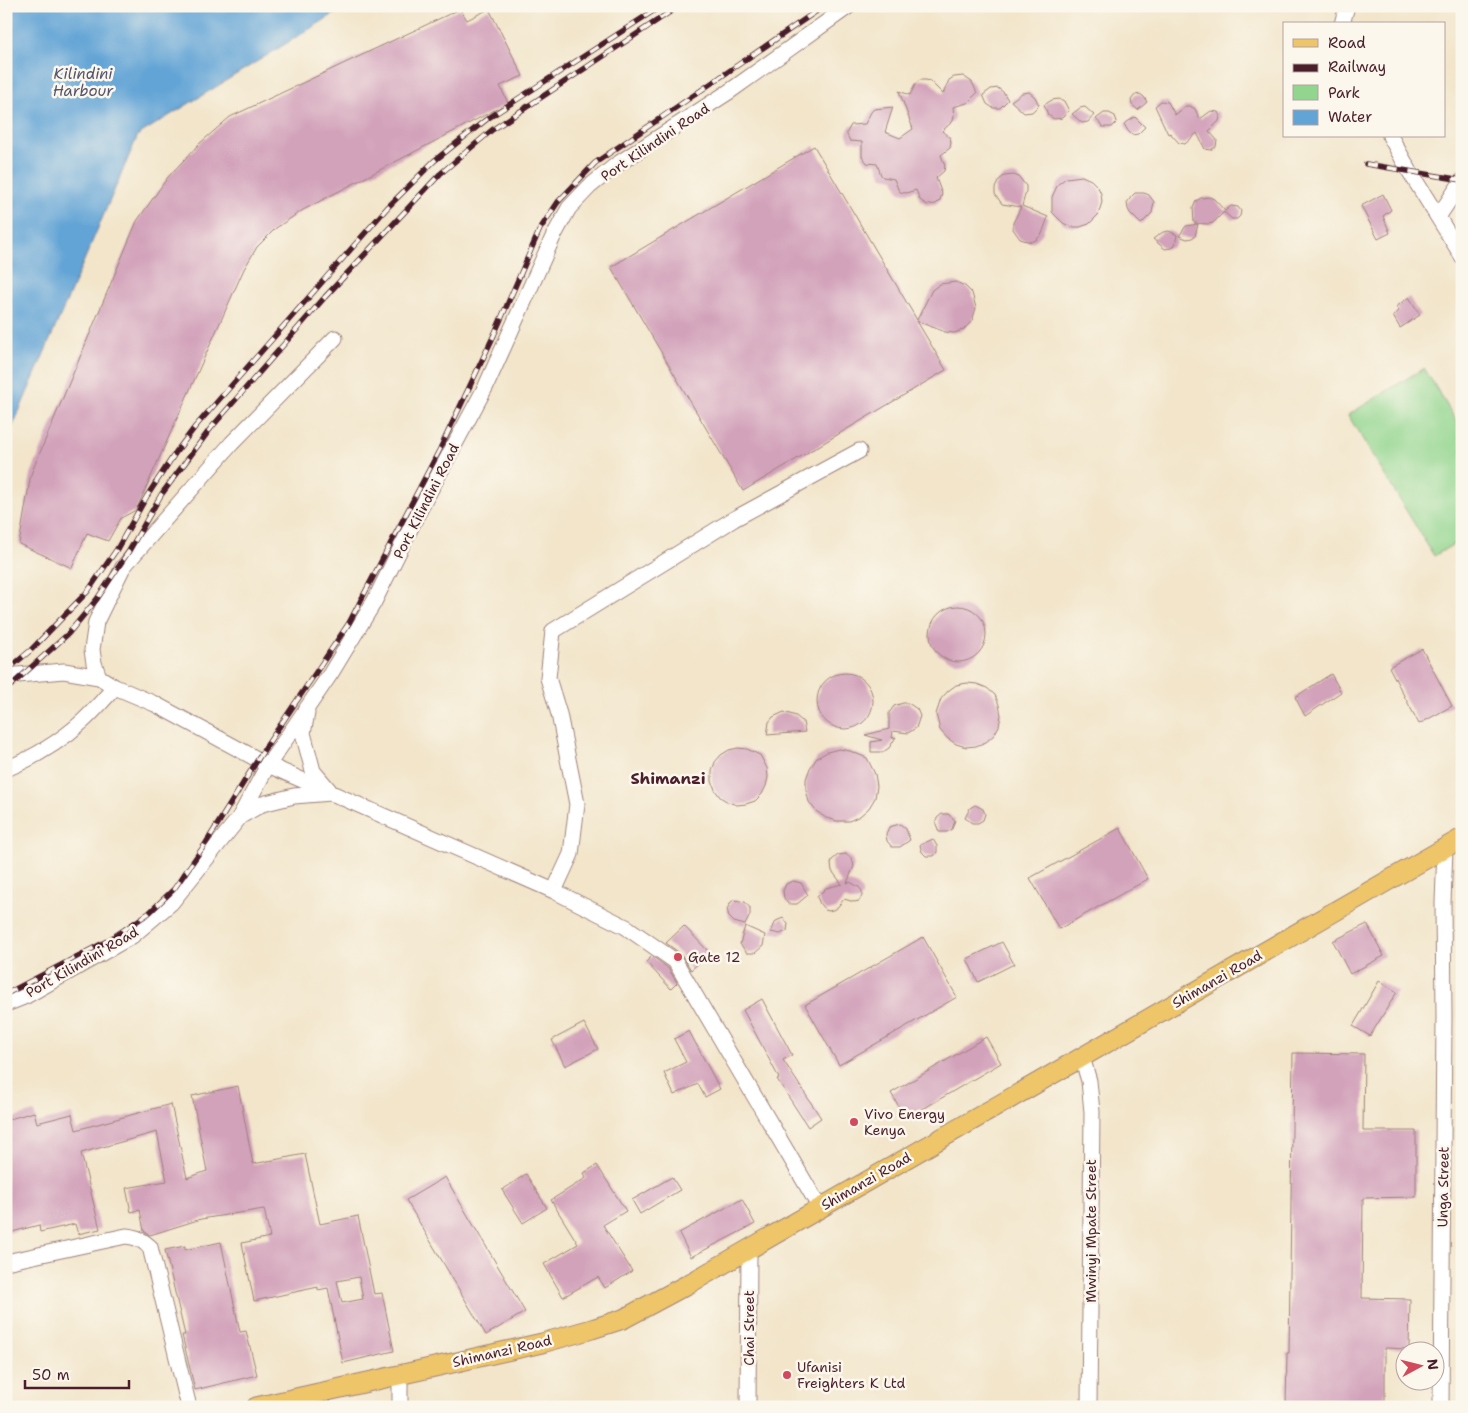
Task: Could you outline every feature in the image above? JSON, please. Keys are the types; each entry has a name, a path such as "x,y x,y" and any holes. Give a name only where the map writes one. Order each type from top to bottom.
{"main road":[{"name":"Shimanzi Road","path":"256,1407 542,1342 623,1319 655,1303 1462,838"}],"street":[{"name":"Port Kilindini Road","path":"6,1004 26,996 132,936 171,903 239,818 268,765 331,674 374,602 418,513 486,386 553,236 569,208 589,187 616,165 730,91 849,6"},
{"path":"1343,22 1347,6"},
{"path":"1391,138 1462,256"},
{"path":"1438,217 1462,181"},
{"path":"99,676 92,650 96,622 123,567 232,443 335,338"},
{"path":"554,891 571,854 577,804 559,714 548,678 553,631 734,519 859,451"},
{"path":"6,676 64,671 99,676 115,687 156,704 268,765 554,891 626,927 675,961 820,1208"},
{"path":"6,769 58,741 83,721 115,687"},
{"path":"308,706 303,733 308,755 313,771 332,793"},
{"path":"239,818 262,804 294,796 332,793"},
{"name":"Unga Street","path":"1441,1407 1443,903 1445,848"},
{"name":"Mwinyi Mpate Street","path":"1082,1057 1089,1081 1092,1112 1089,1407"},
{"path":"6,1262 126,1236 137,1237 144,1242 150,1247 190,1407"},
{"name":"Chai Street","path":"748,1407 749,1249"},
{"path":"400,1374 400,1407"}],"green space":[{"path":"1424,368 1462,430 1462,539 1434,556 1348,415"}],"water":[{"name":"Kilindini Harbour","path":"6,6 347,6 138,135 6,442"}],"building":[{"path":"460,9 467,20 489,9 523,76 500,86 508,103 303,210 276,228 257,247 244,269 136,510 121,518 108,541 87,533 72,568 19,544 31,474 137,221 168,177 199,144 230,117"},
{"path":"963,76 972,82 977,93 967,103 953,107 953,121 942,131 950,138 951,143 950,148 941,155 945,166 944,171 936,178 942,194 936,204 927,205 920,200 916,190 906,193 900,192 894,179 881,175 877,164 867,163 862,156 862,142 850,141 847,132 851,125 865,124 874,109 893,107 885,132 900,138 913,129 899,91 910,95 916,83 920,80 926,80 930,81 943,94 949,80 954,77"},
{"path":"998,88 1008,100 1000,108 993,108 987,104 983,95 991,89"},
{"path":"1029,92 1035,97 1039,105 1032,112 1024,113 1011,101 1022,93"},
{"path":"1140,94 1147,102 1138,110 1132,105 1131,100 1135,95"},
{"path":"1059,99 1065,103 1069,111 1062,118 1054,119 1048,115 1044,105 1052,100"},
{"path":"1161,101 1168,102 1175,115 1186,106 1195,109 1200,119 1211,111 1218,112 1220,116 1219,121 1209,131 1217,140 1216,147 1210,150 1205,149 1197,133 1185,144 1179,143 1170,133 1168,134 1155,106"},
{"path":"1085,107 1094,115 1088,122 1082,123 1072,114"},
{"path":"1104,113 1115,116 1117,122 1112,127 1103,127 1096,119"},
{"path":"1135,117 1145,127 1138,134 1132,135 1124,124"},
{"path":"814,146 917,320 932,290 940,284 956,282 965,286 972,293 976,308 972,321 963,330 954,333 945,332 917,321 946,370 743,491 611,267"},
{"path":"1014,175 1019,177 1026,186 1022,206 1048,217 1042,234 1031,242 1020,239 1013,229 1013,223 1021,207 1002,204 995,194 995,188 999,180 1004,176"},
{"path":"1082,176 1091,180 1098,187 1102,202 1098,215 1089,224 1071,227 1063,223 1052,212 1052,197 1058,184 1066,178"},
{"path":"1135,193 1149,195 1154,202 1152,213 1141,224 1128,209 1127,203"},
{"path":"1383,194 1391,210 1383,216 1390,233 1378,239 1361,206"},
{"path":"1209,197 1214,199 1225,211 1231,206 1238,207 1241,211 1240,216 1237,219 1232,219 1224,212 1213,223 1194,223 1193,208 1196,201"},
{"path":"1198,224 1195,236 1192,238 1187,239 1179,236 1186,226"},
{"path":"1169,231 1177,235 1175,245 1165,249 1153,239 1163,232"},
{"path":"1409,297 1420,315 1400,328 1393,316 1399,311 1396,307"},
{"path":"953,606 963,606 978,614 984,623 986,634 984,645 978,654 963,662 953,662 942,657 935,650 930,639 930,629 935,618 942,611"},
{"path":"1422,649 1452,706 1419,724 1389,667"},
{"path":"839,673 851,673 865,681 873,695 871,712 865,721 851,729 839,729 829,724 822,717 817,707 817,695 822,685 829,678"},
{"path":"1331,674 1341,692 1305,716 1295,697"},
{"path":"967,683 987,688 995,695 1001,715 999,726 994,735 986,742 966,747 956,744 947,738 940,730 936,714 941,699 948,691 956,685"},
{"path":"908,703 917,709 920,716 916,728 908,733 893,731 892,738 896,737 889,748 883,752 871,752 871,742 882,740 865,735 889,729 889,713 894,706"},
{"path":"784,712 796,716 803,722 805,732 767,735 769,722 773,717"},
{"path":"747,749 760,755 767,768 768,777 762,794 755,801 737,805 720,797 712,781 712,771 715,762 721,755 729,750"},
{"path":"839,749 867,758 875,774 877,786 875,798 869,808 860,816 849,821 837,821 826,818 816,811 809,802 806,790 806,779 810,768 817,758 827,752"},
{"path":"975,805 983,809 985,814 983,820 978,823 972,823 965,818 970,808"},
{"path":"942,814 948,814 955,820 952,829 947,832 939,832 936,824 937,818"},
{"path":"900,824 906,829 910,840 900,847 892,847 887,841 886,834 889,827"},
{"path":"1120,828 1148,879 1059,929 1030,878"},
{"path":"933,839 937,846 937,852 934,856 926,856 922,852 920,845"},
{"path":"846,854 852,859 854,866 847,883 850,882 859,887 862,891 862,896 859,901 854,902 844,899 836,909 825,910 817,897 826,888 842,884 832,871 831,864 832,860 838,855"},
{"path":"793,881 801,883 808,895 797,904 788,904 784,898 783,891 786,884"},
{"path":"734,900 745,902 750,908 750,915 745,925 734,922 729,917 727,909"},
{"path":"783,918 788,924 787,931 780,934 771,932 776,921"},
{"path":"1367,924 1384,956 1350,974 1333,941"},
{"path":"684,926 710,953 691,970 681,954 666,943"},
{"path":"745,926 765,935 763,946 755,953 747,953 740,944"},
{"path":"923,937 957,997 839,1065 805,1005"},
{"path":"1002,942 1014,964 978,982 967,959"},
{"path":"652,956 668,968 677,983 671,989 646,962"},
{"path":"1379,981 1397,992 1370,1036 1353,1026"},
{"path":"762,999 792,1055 783,1060 821,1118 808,1127 777,1079 779,1078 743,1010"},
{"path":"584,1023 598,1049 565,1066 552,1040"},
{"path":"689,1031 720,1089 705,1097 698,1084 674,1095 664,1073 686,1062 674,1039"},
{"path":"986,1037 1001,1063 906,1119 891,1093"},
{"path":"1293,1053 1364,1054 1363,1131 1416,1131 1416,1197 1363,1198 1362,1298 1410,1299 1409,1340 1396,1340 1396,1348 1385,1348 1385,1407 1286,1407 1287,1353 1289,1353"},
{"path":"238,1086 253,1164 305,1154 320,1224 358,1216 374,1294 382,1293 394,1351 343,1363 328,1288 318,1290 318,1287 254,1301 242,1243 270,1237 264,1209 201,1219 150,1235 144,1231 140,1210 131,1212 126,1188 167,1181 157,1132 81,1153 100,1229 78,1234 75,1224 40,1232 39,1225 8,1233 6,1226 6,1120 34,1112 37,1123 72,1114 76,1130 171,1104 187,1178 207,1171 192,1096","holes":["359,1277 363,1299 342,1303 337,1281"]},
{"path":"597,1165 626,1211 603,1225 632,1271 605,1288 598,1277 563,1297 544,1264 578,1244 551,1200 586,1178 584,1173"},
{"path":"526,1174 547,1208 523,1223 502,1190"},
{"path":"445,1177 525,1312 486,1335 406,1200"},
{"path":"672,1177 680,1190 640,1214 632,1200"},
{"path":"742,1199 755,1224 691,1257 679,1233"},
{"path":"221,1242 240,1332 246,1331 257,1375 195,1390 182,1335 185,1335 165,1250 185,1246 185,1250"}],"railway":[{"path":"6,671 31,650 88,591 117,549 147,496 195,427 387,208 434,161 487,119 661,6"},
{"path":"6,690 68,634 97,599 129,551 161,495 211,428 325,297 440,174 492,130 679,6"},
{"path":"6,994 109,940 149,913 174,889 349,623 440,449 494,335 540,229 558,202 595,163 824,6"},
{"path":"1366,164 1462,180"}],"place":[{"name":"Gate 12","path":"678,957"},
{"name":"Vivo Energy Kenya","path":"854,1122"},
{"name":"Ufanisi Freighters K Ltd","path":"787,1375"}],"district":[{"name":"Shimanzi","path":"668,778"}]}
